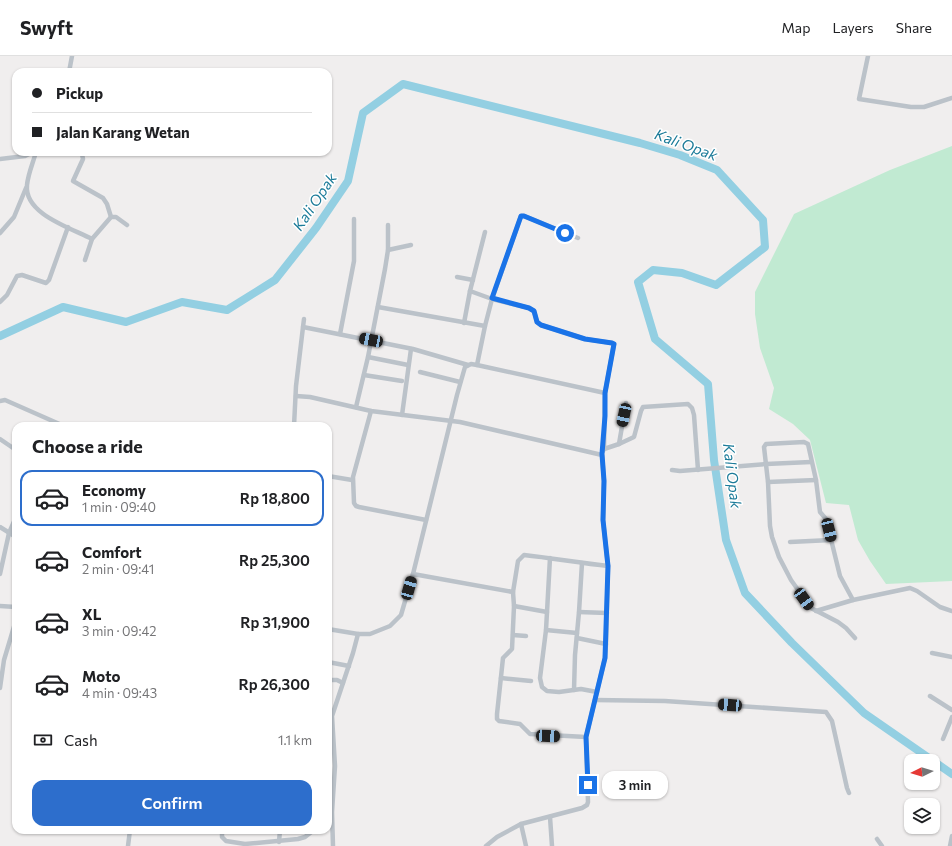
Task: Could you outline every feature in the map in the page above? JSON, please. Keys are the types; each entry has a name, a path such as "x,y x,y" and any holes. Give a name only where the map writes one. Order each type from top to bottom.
{"street":[{"path":"70,68 72,56"},
{"path":"868,56 859,98 918,108 952,98"},
{"path":"0,158 25,156 31,167"},
{"path":"0,232 14,217 27,186 35,156"},
{"path":"82,156 83,160 72,181 103,198 107,204 111,218"},
{"path":"27,186 28,198 37,210 45,216 92,239"},
{"path":"477,365 492,298 521,216 578,238"},
{"path":"85,260 92,239 111,218 116,217 127,226"},
{"path":"340,334 354,261 354,218"},
{"path":"356,407 378,307 388,250 388,225"},
{"path":"0,302 7,295 16,276 22,275 46,283 49,280 68,227"},
{"path":"464,323 470,291 485,232"},
{"path":"388,250 411,245"},
{"path":"457,277 473,280"},
{"path":"470,291 529,308 534,311 537,322 541,325 585,339 612,343 614,347 605,393 603,452 603,529 608,566 606,644 605,658 586,737 589,799 587,805 582,808 521,824 497,837 486,846"},
{"path":"378,307 485,326"},
{"path":"294,422 304,319"},
{"path":"303,327 411,349 468,365 477,365 605,393"},
{"path":"402,415 411,349"},
{"path":"368,357 408,365"},
{"path":"332,631 358,634 376,632 390,626 401,614 413,574 460,382 464,370 468,365"},
{"path":"420,372 460,382"},
{"path":"364,375 402,382"},
{"path":"296,396 310,397 372,411 451,421 603,452 634,437 643,407 688,404 692,408 694,415 698,470"},
{"path":"0,401 5,400 56,422"},
{"path":"619,444 626,403"},
{"path":"372,411 352,480 354,503 356,506 426,520"},
{"path":"0,439 12,447"},
{"path":"853,600 840,576 826,519 820,512 816,480 808,444 804,442 766,444 764,447 768,482 770,526 779,557 791,580 811,608 838,622 855,638"},
{"path":"672,470 698,470 811,462"},
{"path":"332,477 352,480"},
{"path":"768,482 816,480"},
{"path":"0,574 9,533 12,526"},
{"path":"0,527 12,535"},
{"path":"790,542 831,540"},
{"path":"586,737 530,734 520,724 499,721 496,714 500,678 503,658 512,649 514,606 513,592 518,562 521,557 524,555 608,566"},
{"path":"550,558 546,630 540,678 542,687 547,691 559,692 581,689 597,692"},
{"path":"574,690 576,638 582,563"},
{"path":"413,574 513,592"},
{"path":"816,611 853,600 910,588 917,591 940,607 952,611"},
{"path":"0,606 12,607"},
{"path":"514,606 547,612"},
{"path":"579,612 607,613"},
{"path":"546,630 577,632"},
{"path":"0,688 4,660 12,633"},
{"path":"332,711 349,666 358,634"},
{"path":"513,635 526,636"},
{"path":"576,638 606,644"},
{"path":"932,653 952,657"},
{"path":"332,663 349,666"},
{"path":"500,678 531,681"},
{"path":"332,680 337,680 343,683"},
{"path":"930,696 952,710"},
{"path":"595,700 665,701 826,712 832,721 846,788 849,793"},
{"path":"943,739 952,717"},
{"path":"332,741 334,766 332,812 333,846"},
{"path":"550,817 552,846"},
{"path":"521,824 526,846"},
{"path":"128,846 130,834"},
{"path":"222,834 223,839 226,841 245,844 279,842 298,839 309,834"},
{"path":"279,842 280,834"},
{"path":"950,846 952,836"},
{"path":"877,840 882,846"}],"green space":[{"path":"952,146 952,581 886,584 858,540 849,505 826,503 810,440 793,424 769,409 774,388 760,348 755,314 755,292 794,214 890,170"}],"waterway":[{"name":"Kali Opak","path":"0,336 63,307 126,322 182,302 227,310 275,280 316,228 348,181 363,113 403,84 640,143 680,155 717,170 763,220 765,247 716,285 682,273 653,270 638,282 655,339 708,384 714,460 726,540 745,593 792,643 864,713 952,774"}],"route":[{"path":"565,233 521,216 492,298 529,308 534,311 537,322 541,325 585,339 614,344 605,393 604,449 602,454 604,481 603,529 608,566 605,658 586,737 588,785"}]}
